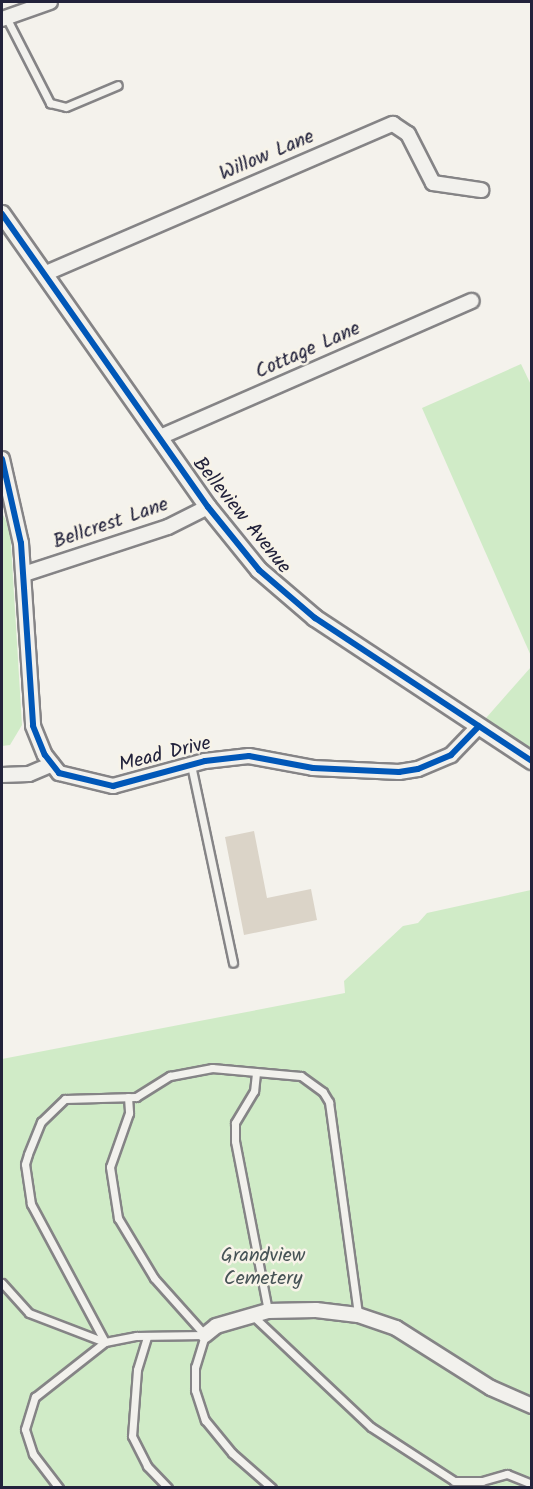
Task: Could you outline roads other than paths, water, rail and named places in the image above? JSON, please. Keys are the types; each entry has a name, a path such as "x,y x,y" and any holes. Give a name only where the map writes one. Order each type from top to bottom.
{"street":[{"path":"4,18 50,2"},
{"name":"Willow Lane","path":"44,274 393,124 408,134 433,183 481,190"},
{"name":"Belleview Avenue","path":"2,214 208,507 259,570 285,594 411,684 531,761"},
{"name":"Cottage Lane","path":"160,438 472,301"},
{"path":"2,459 14,501 24,574 30,708 38,741 52,764 29,774 2,775"},
{"name":"Bellcrest Lane","path":"24,574 168,526 208,507"},
{"name":"Mead Drive","path":"52,764 59,772 75,778 113,786 190,765 249,756 313,768 399,772 418,769 451,755 479,726"},
{"path":"205,1335 216,1326 268,1311 316,1310 358,1315 396,1328 491,1388 531,1406"}],"lane":[{"path":"4,18 50,103 66,107 118,85"},
{"path":"190,765 233,963"},
{"path":"105,1342 31,1204 25,1164 40,1122 65,1099 128,1097 186,1072 224,1067 256,1073 301,1076 316,1083 329,1102 358,1315"},
{"path":"256,1073 254,1091 235,1123 235,1141 268,1311"},
{"path":"128,1097 129,1113 110,1167 118,1218 154,1278 205,1335"},
{"path":"2,1283 29,1313 105,1342 147,1337 205,1335"},
{"path":"252,1315 371,1427 454,1481 482,1481 507,1474 531,1484"},
{"path":"205,1335 195,1367 195,1390 205,1420 232,1453 272,1488"},
{"path":"147,1337 137,1370 132,1436 147,1466 168,1488"},
{"path":"59,1488 33,1455 25,1429 29,1408 35,1397 105,1342"},
{"path":"523,1488 531,1484"}],"park label":[{"name":"Grandview Cemetery","path":"263,1268"}]}
